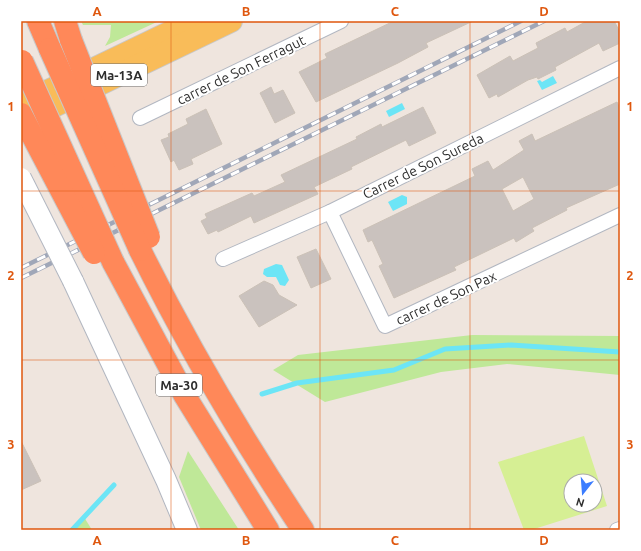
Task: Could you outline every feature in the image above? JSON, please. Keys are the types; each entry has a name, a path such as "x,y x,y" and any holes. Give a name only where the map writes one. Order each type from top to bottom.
{"highway":[{"name":"Ma-30","path":"38,21 202,367 270,481 303,530"},
{"path":"68,30 146,247"},
{"name":"Ma-30","path":"22,60 107,265 178,385 268,530"},
{"path":"21,114 107,265"}],"main road":[{"name":"Ma-13A","path":"21,104 203,24"},
{"name":"Ma-13A","path":"21,122 203,24"}],"street":[{"name":"carrer de Son Ferragut","path":"140,118 341,21"},
{"name":"Carrer de Son Sureda","path":"223,259 330,212 620,68"},
{"path":"21,178 73,281 166,480 187,530"},
{"name":"carrer de Son Pax","path":"330,212 385,326 620,215"}],"green space":[{"path":"81,21 159,21 105,46 110,37 111,25 83,25"},
{"path":"472,335 620,336 620,375 507,364 441,372 325,402 273,370 298,355"},
{"path":"584,436 596,473 563,473 563,513 585,513 531,530 524,530 498,462"},
{"path":"188,451 239,530 201,530 179,477"},
{"path":"603,494 607,506 603,507"},
{"path":"84,517 92,530 72,530"}],"water":[{"path":"553,76 557,83 542,90 537,81 540,80 542,82"},
{"path":"402,103 405,109 389,117 386,111"},
{"path":"402,195 407,197 407,204 393,211 388,202"},
{"path":"276,264 282,265 289,280 285,286 280,285 276,277 267,277 263,274 264,269"}],"building":[{"path":"394,21 473,21 426,43 428,47 398,63 316,102 299,72 327,58 325,54"},
{"path":"587,21 614,21 620,32 620,43 603,51 599,43 555,67 556,70 538,79 537,77 528,80 498,97 497,94 489,98 477,75 510,56 513,61 538,48 536,43 565,28 567,32"},
{"path":"271,87 274,94 283,90 295,113 275,123 260,93"},
{"path":"617,102 620,109 620,184 566,208 567,210 532,228 534,231 516,242 514,238 454,267 456,270 394,298 379,266 383,264 372,240 368,242 363,230 475,176 472,169 488,161 493,170 524,150 519,141 532,134 535,141","holes":["523,177 534,199 513,211 502,189"]},
{"path":"423,107 436,133 409,146 406,140 351,167 352,169 314,187 318,194 254,223 251,216 218,232 217,230 208,234 201,221 207,218 205,214 252,193 254,196 285,182 281,175 357,139 356,137 381,124 382,127"},
{"path":"206,109 222,144 191,159 193,164 179,170 174,160 171,162 161,140 169,137 168,134 188,124 186,119"},
{"path":"316,249 331,279 311,288 297,257"},
{"path":"264,281 273,285 279,295 297,305 259,327 239,296"},
{"path":"21,441 41,481 21,490"}],"waterway":[{"path":"262,394 297,383 394,370 445,349 511,345 620,352"},
{"path":"72,530 114,485"}],"railway":[{"path":"21,268 521,21"},
{"path":"21,278 544,21"}]}
